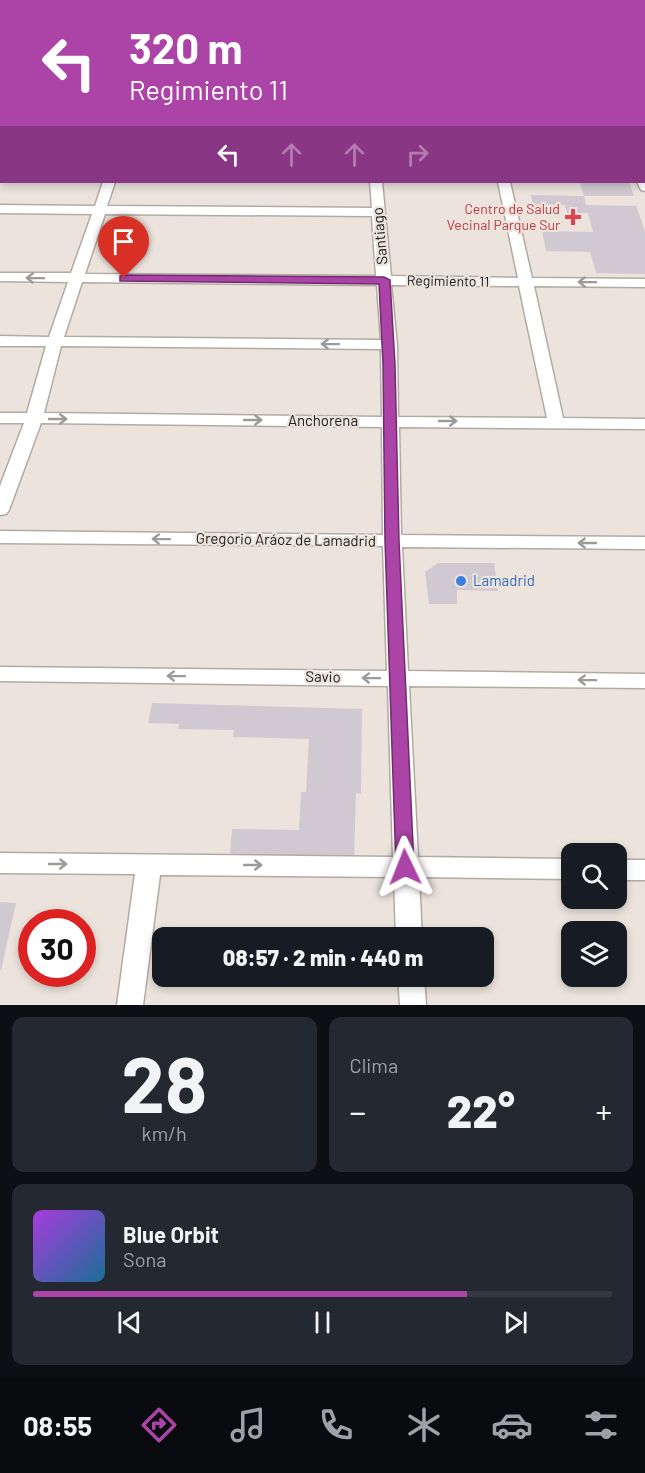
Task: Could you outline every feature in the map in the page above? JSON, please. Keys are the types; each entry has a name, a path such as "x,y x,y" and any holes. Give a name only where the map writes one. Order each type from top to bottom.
{"street":[{"path":"0,510 34,418 56,342 109,183"},
{"name":"Santiago","path":"376,183 388,345 392,541 408,927"},
{"path":"504,183 556,423"},
{"path":"0,209 378,213"},
{"name":"Regimiento 11","path":"0,277 645,283"},
{"path":"0,341 388,345"},
{"name":"Anchorena","path":"0,418 645,424"},
{"name":"Gregorio Aráoz de Lamadrid","path":"0,537 645,543"},
{"name":"Savio","path":"0,674 645,681"},
{"path":"0,863 561,869"},
{"path":"129,1005 149,864"},
{"path":"627,870 645,870"},
{"path":"412,987 413,1005"}],"building":[{"path":"580,183 629,183 634,196 584,196"},
{"path":"531,195 584,196 586,205 636,206 645,231 645,274 596,273 590,252 546,251 542,231 593,232 588,213 567,213 565,205 533,204"},
{"name":"Lamadrid","path":"438,563 494,563 498,591 457,590 457,604 429,604 425,572"},
{"path":"152,703 362,709 361,794 356,793 354,858 230,854 232,829 299,830 301,792 306,792 309,739 233,737 234,730 178,729 179,724 148,723"},
{"path":"0,902 16,903 1,970 0,970"}],"place":[{"name":"Centro de Salud Vecinal Parque Sur","path":"573,217"},
{"name":"Lamadrid","path":"461,581"}],"route":[{"path":"124,278 384,280 389,364 392,541 405,867"}]}
